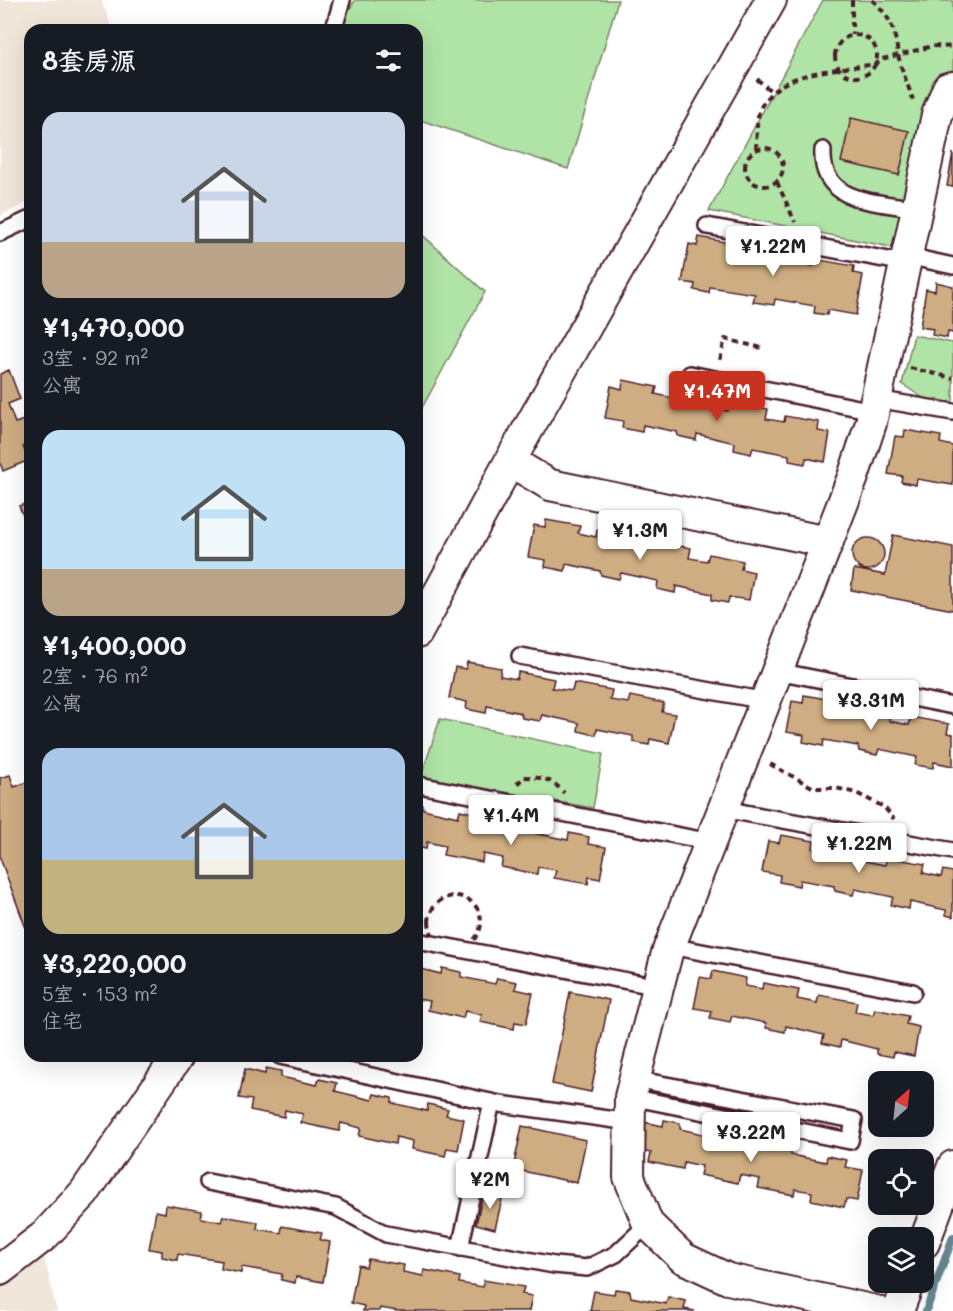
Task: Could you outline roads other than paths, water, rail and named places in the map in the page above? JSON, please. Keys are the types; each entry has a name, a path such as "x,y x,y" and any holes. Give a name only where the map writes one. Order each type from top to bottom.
{"street":[{"path":"423,622 510,461 771,0"},
{"path":"876,1311 728,1279 683,1258 648,1224 629,1176 631,1099 670,946 853,477 875,405 937,115 948,88 953,87"},
{"path":"510,461 550,485 828,542"},
{"path":"0,1270 44,1236 84,1193 174,1062"},
{"path":"930,1227 953,1166"},
{"path":"898,1311 905,1293"}],"lane":[{"path":"335,24 342,0"},
{"path":"823,150 822,166 829,183 847,195 917,209"},
{"path":"0,233 24,222"},
{"path":"707,225 804,244 953,266"},
{"path":"690,374 875,405 953,412"},
{"path":"520,656 766,701"},
{"path":"777,671 953,706"},
{"path":"423,786 711,842"},
{"path":"723,809 953,851"},
{"path":"423,942 658,987"},
{"path":"670,946 913,992"},
{"path":"308,1062 492,1102 631,1099 854,1120 850,1141 631,1099"},
{"path":"460,1248 492,1102"},
{"path":"208,1182 336,1207 386,1234 587,1269 616,1254 648,1224"}],"waterway":[{"path":"926,1311 953,1237"}]}
